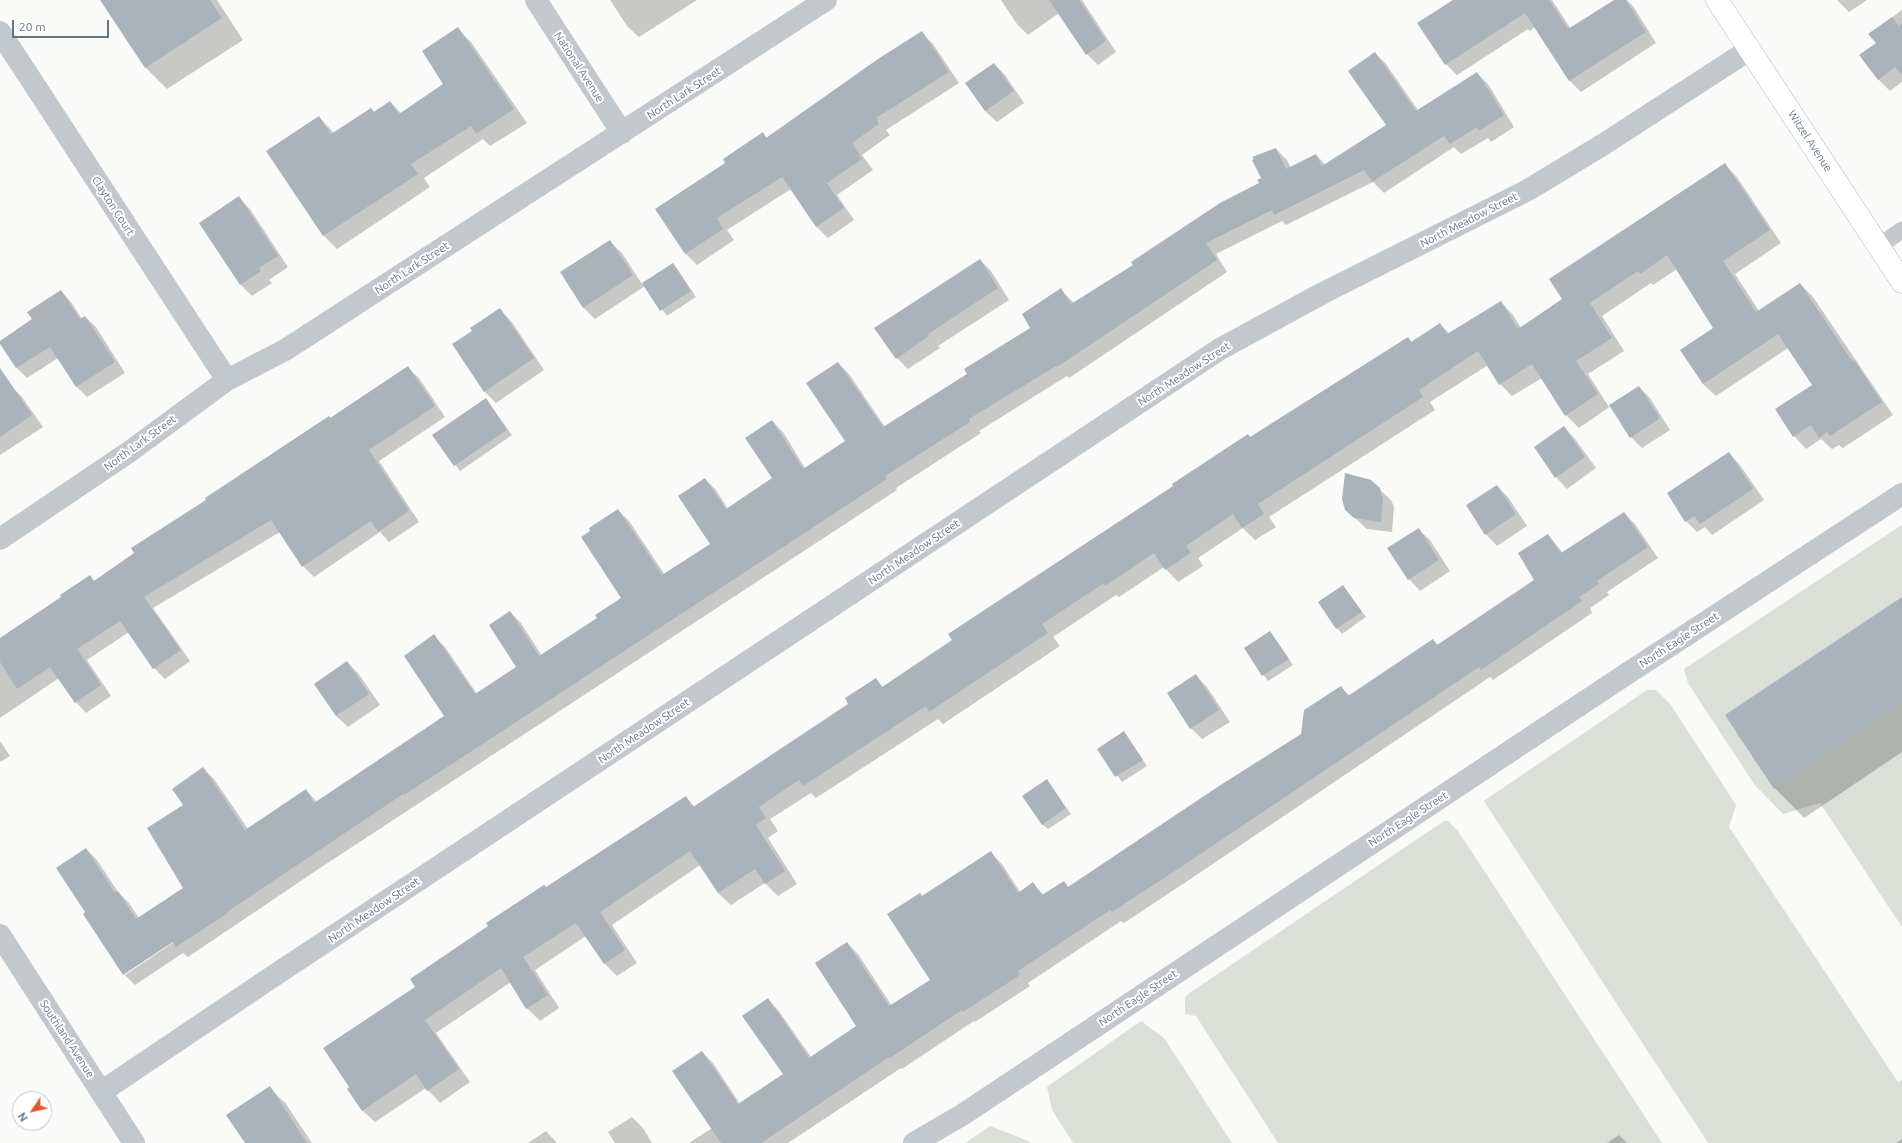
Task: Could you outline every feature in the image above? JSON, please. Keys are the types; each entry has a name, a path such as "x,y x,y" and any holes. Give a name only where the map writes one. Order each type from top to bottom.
{"main road":[{"name":"Witzel Avenue","path":"1717,0 1902,282"}],"street":[{"name":"National Avenue","path":"536,0 622,133"},
{"name":"North Lark Street","path":"0,539 129,452 227,380 285,350 826,0"},
{"name":"Clayton Court","path":"0,32 227,380"},
{"name":"North Meadow Street","path":"101,1092 1220,349 1323,293 1528,190 1604,144 1749,50"},
{"name":"North Eagle Street","path":"914,1143 975,1107 1902,494"},
{"name":"Southland Avenue","path":"0,935 134,1143"}],"lane":[{"path":"1879,246 1902,230"}],"shaded area":[{"path":"1902,525 1902,927 1820,803 1783,814 1754,784 1688,683 1684,669"},
{"path":"1647,690 1656,690 1671,705 1736,805 1729,827 1898,1082 1902,1080 1902,1143 1708,1143 1484,801"},
{"path":"1444,821 1448,821 1458,831 1662,1143 1278,1143 1196,1016 1185,1014 1185,998 1188,994"},
{"path":"1141,1021 1164,1038 1232,1143 1073,1143 1052,1110 1047,1087"},
{"path":"990,1126 1021,1138 1032,1143 965,1143"}],"building":[{"path":"100,0 210,0 222,18 145,68"},
{"path":"1049,0 1079,0 1106,41 1086,55"},
{"path":"1453,0 1549,0 1568,29 1614,0 1626,0 1646,32 1569,81 1525,13 1445,65 1417,23"},
{"path":"1892,17 1899,26 1902,23 1902,75 1895,67 1878,80 1859,55 1876,43 1868,34"},
{"path":"458,27 514,109 476,134 471,126 411,164 418,174 323,236 266,151 319,116 331,134 371,108 374,112 390,101 399,114 443,84 422,51"},
{"path":"922,31 949,72 876,118 879,124 852,143 862,159 827,183 844,208 816,227 782,177 717,218 723,229 685,254 655,209 725,163 723,159 763,132 766,138 878,59"},
{"path":"1375,52 1416,111 1477,72 1504,115 1479,131 1477,127 1450,144 1444,136 1372,182 1364,170 1274,215 1272,210 1206,243 1217,260 1057,367 1056,366 969,419 970,422 885,476 887,479 455,762 404,795 403,794 176,947 173,942 123,975 83,914 85,912 56,868 86,848 115,893 118,891 136,919 183,888 147,828 183,805 172,789 203,767 245,830 306,789 314,803 444,716 404,656 434,634 475,694 516,667 489,625 510,611 539,656 597,618 595,615 621,598 581,537 590,531 589,528 618,509 662,575 710,544 678,496 705,478 726,509 772,478 745,438 772,420 803,469 845,441 806,383 838,362 883,427 967,374 964,369 1030,328 1022,314 1061,288 1071,304 1133,265 1131,262 1220,203 1259,183 1257,180 1261,178 1252,157 1276,148 1286,169 1316,154 1322,166 1386,125 1348,71"},
{"path":"994,63 1014,91 985,111 965,83"},
{"path":"1725,163 1770,230 1723,261 1756,312 1800,283 1852,361 1854,360 1882,402 1830,436 1827,432 1819,438 1811,425 1793,437 1775,409 1812,385 1778,334 1703,384 1680,350 1713,328 1667,255 1640,274 1638,271 1590,303 1612,338 1576,361 1598,394 1565,416 1532,364 1499,385 1478,351 1419,390 1423,397 1258,504 1264,514 1242,528 1233,514 1186,546 1191,553 1165,570 1154,553 1105,586 1104,583 1042,624 1048,633 929,712 926,706 803,786 799,780 759,807 766,818 756,825 785,871 765,884 755,869 718,893 690,851 600,912 625,950 604,964 576,923 523,957 548,995 526,1009 501,968 425,1020 459,1069 427,1091 416,1074 362,1111 347,1089 349,1087 323,1048 415,987 410,979 488,926 486,923 544,885 546,887 686,796 693,807 848,704 845,698 876,678 882,687 952,640 948,634 1173,486 1172,484 1248,434 1250,437 1408,337 1411,342 1440,323 1447,334 1501,301 1518,329 1562,299 1549,279"},
{"path":"239,196 278,256 259,268 261,271 240,285 199,223"},
{"path":"610,240 633,275 583,308 560,272"},
{"path":"980,259 998,288 928,334 929,336 896,359 874,328"},
{"path":"673,263 691,291 660,311 642,283"},
{"path":"61,290 80,319 85,316 115,362 76,387 50,347 16,368 0,344 0,341 32,319 27,312"},
{"path":"500,308 534,358 484,392 452,344 472,331 470,328"},
{"path":"408,366 435,406 369,450 409,511 378,532 371,521 302,567 271,520 144,597 181,650 153,669 120,621 77,649 101,685 75,703 50,667 17,689 0,662 0,638 61,597 60,595 90,575 94,581 134,553 131,548 206,500 205,498 329,416 330,418"},
{"path":"0,368 32,415 0,437"},
{"path":"1639,386 1660,418 1630,438 1609,405"},
{"path":"486,398 507,430 454,466 432,435"},
{"path":"1564,426 1585,457 1555,478 1534,447"},
{"path":"1729,452 1753,489 1700,524 1694,516 1685,522 1667,493"},
{"path":"1345,473 1371,480 1380,488 1383,500 1381,522 1354,518 1345,510 1342,499"},
{"path":"1497,485 1516,514 1485,535 1466,505"},
{"path":"1624,512 1648,547 1597,581 1599,584 1579,597 1582,601 1481,670 1479,667 1184,865 1112,912 1110,910 1018,971 1020,975 963,1012 962,1010 890,1058 889,1057 761,1143 721,1143 672,1071 702,1051 738,1104 783,1074 742,1016 768,998 809,1058 856,1026 815,963 847,942 889,1006 930,980 887,914 920,893 922,896 991,851 1018,893 1033,882 1042,895 1064,881 1068,887 1216,788 1301,734 1304,710 1341,686 1348,696 1433,639 1437,645 1534,580 1518,553 1548,534 1561,553"},
{"path":"1419,528 1439,560 1408,580 1387,548"},
{"path":"1343,585 1362,612 1336,629 1318,602"},
{"path":"1902,597 1902,703 1774,789 1725,715"},
{"path":"1270,631 1289,659 1262,676 1244,648"},
{"path":"347,661 369,694 336,716 314,684"},
{"path":"1196,674 1219,710 1190,729 1167,693"},
{"path":"1124,731 1143,760 1115,777 1097,749"},
{"path":"1047,779 1066,808 1042,825 1022,796"},
{"path":"270,1086 307,1143 245,1143 226,1115"}]}
